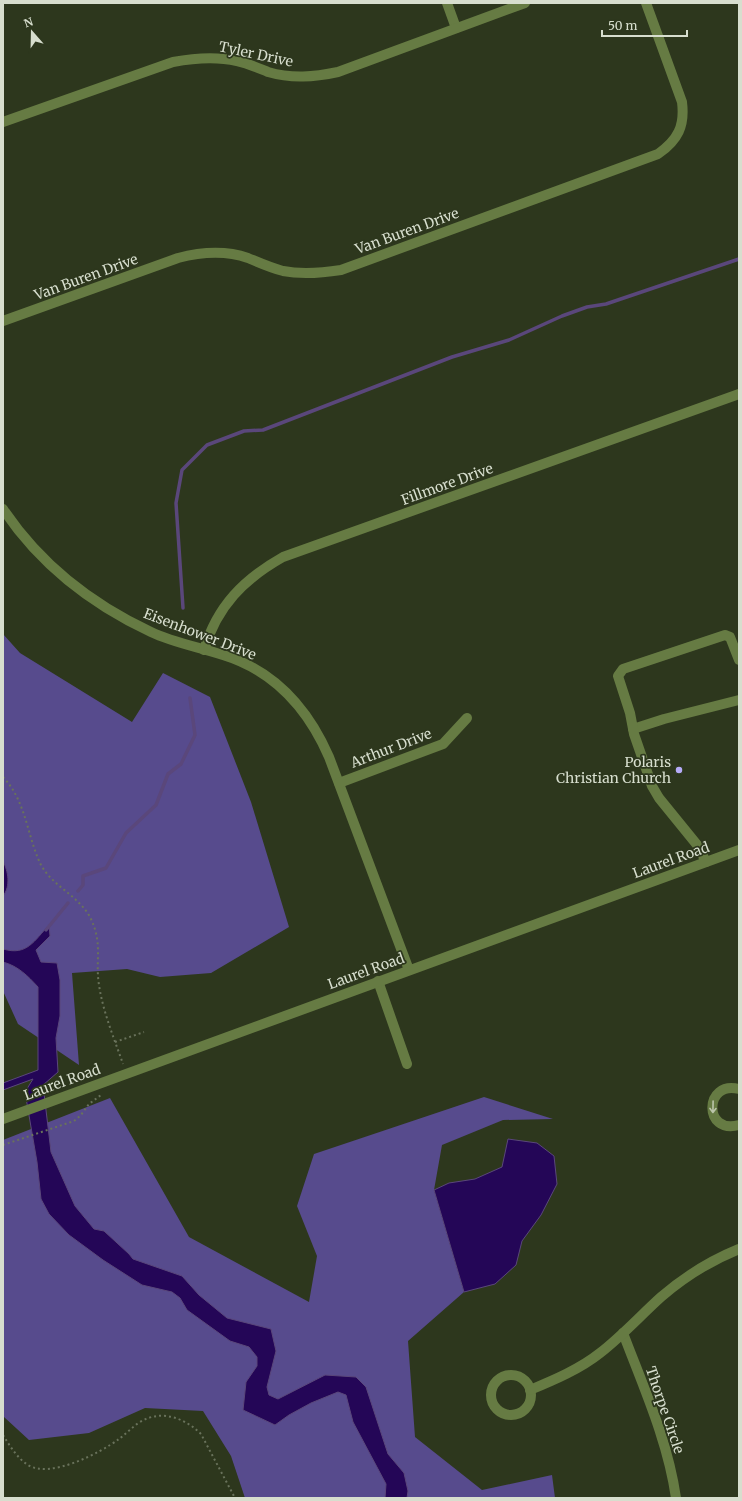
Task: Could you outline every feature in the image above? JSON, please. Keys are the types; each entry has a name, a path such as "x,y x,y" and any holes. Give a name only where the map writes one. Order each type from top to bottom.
{"street":[{"path":"447,3 456,28"},
{"name":"Tyler Drive","path":"3,122 173,62 193,58 216,58 237,61 286,76 320,76 338,72 525,3"},
{"name":"Van Buren Drive","path":"3,321 178,258 196,254 211,252 230,254 283,271 302,274 321,274 341,270 658,154 668,147 676,138 681,128 684,114 682,102 646,3"},
{"name":"Fillmore Drive","path":"204,650 215,623 225,606 238,590 261,571 283,557 739,394"},
{"name":"Eisenhower Drive","path":"3,510 32,547 53,568 76,588 100,605 153,633 181,644 224,655 243,662 282,688 298,704 314,726 329,757 409,970"},
{"path":"706,862 698,846 659,798 652,786 633,729 630,713 618,676 623,669 725,634 730,637 739,660"},
{"path":"633,729 664,719 739,700"},
{"name":"Arthur Drive","path":"339,783 442,744 467,718"},
{"name":"Laurel Road","path":"3,1119 739,850"},
{"path":"378,981 407,1064"},
{"path":"739,1089 732,1088 720,1092 713,1102 712,1108 716,1120 721,1124 726,1126 739,1126"},
{"path":"530,1390 550,1381 599,1354 663,1296 687,1278 721,1257 739,1249"},
{"name":"Thorpe Circle","path":"623,1333 661,1437 671,1470 676,1498"}],"path":[{"path":"3,778 16,794 22,809 28,832 41,864 50,876 80,903 95,929 99,952 99,986 105,1012 126,1073"},
{"path":"116,1042 144,1032"},
{"path":"3,1145 74,1121 81,1115 89,1104 103,1094"},
{"path":"3,1435 14,1452 23,1461 34,1468 48,1470 66,1465 105,1447 141,1421 152,1417 173,1417 192,1426 201,1434 235,1498"}],"shaded area":[{"path":"3,634 20,653 132,722 163,673 210,697 251,802 289,927 211,973 160,977 127,969 72,973 79,1065 18,1024 3,991"},
{"path":"3,861 8,883 6,892 3,896"},
{"path":"49,925 50,936 36,950 41,962 57,963 60,980 60,1016 56,1038 58,1072 43,1085 51,1152 75,1206 94,1229 104,1231 133,1259 182,1276 199,1295 227,1318 271,1329 276,1351 267,1387 269,1395 278,1399 325,1375 356,1377 366,1387 388,1454 404,1473 408,1491 407,1498 385,1498 386,1484 353,1422 346,1395 338,1392 311,1403 289,1415 275,1425 243,1410 246,1382 257,1366 257,1357 249,1347 230,1341 187,1310 180,1298 172,1292 142,1285 103,1260 69,1235 49,1214 41,1199 37,1162 25,1092 33,1079 3,1090 3,1083 38,1070 38,987 18,969 3,962 3,949 11,951 24,949 29,946"},
{"path":"484,1097 553,1119 503,1120 442,1145 434,1190 464,1292 408,1341 415,1437 482,1490 552,1475 555,1498 245,1498 231,1456 203,1411 145,1408 89,1433 29,1440 4,1417 3,1140 110,1098 189,1237 309,1302 317,1256 297,1206 314,1154"},
{"path":"508,1139 537,1143 554,1156 557,1184 541,1215 522,1241 516,1265 495,1284 464,1292 434,1190 449,1183 475,1179 502,1167"}],"waterway":[{"path":"183,608 176,503 182,470 207,445 244,431 263,430 452,357 509,340 562,316 587,307 606,304 739,259"},
{"path":"78,891 83,885 83,876 106,868 126,833 156,805 168,774 181,764 195,735 190,698"},
{"path":"46,930 68,903"}],"place":[{"name":"Polaris Christian Church","path":"679,770"}]}
